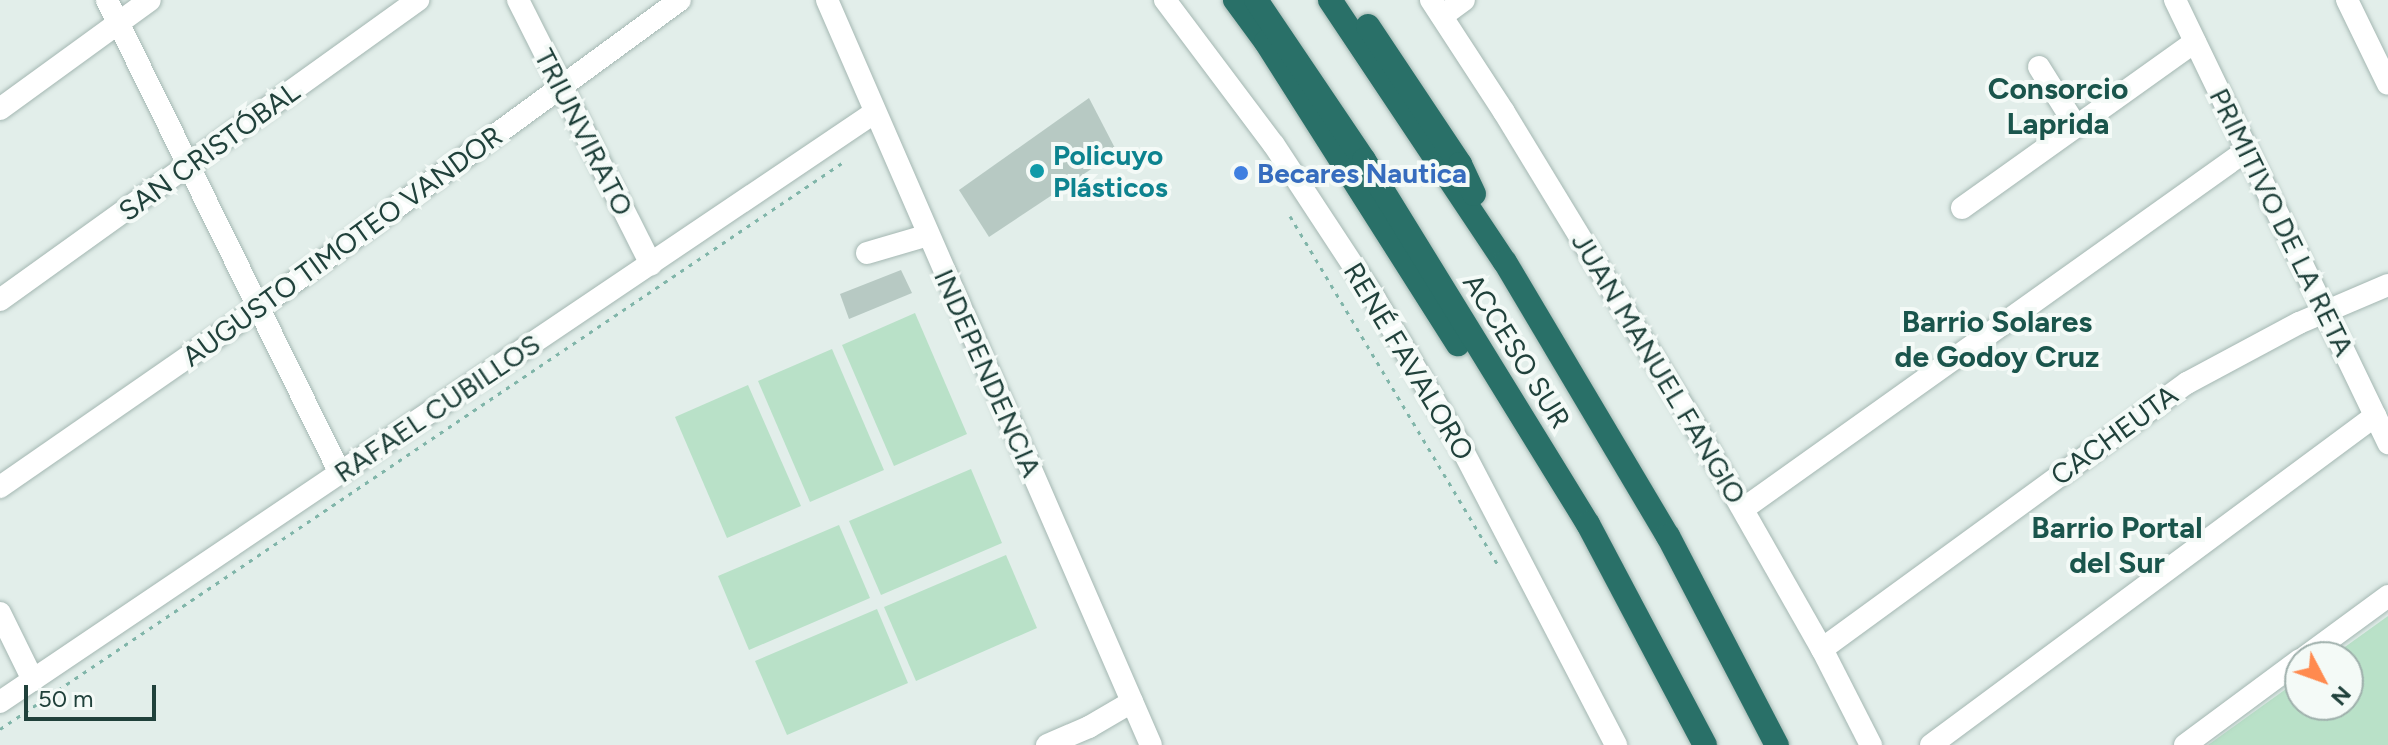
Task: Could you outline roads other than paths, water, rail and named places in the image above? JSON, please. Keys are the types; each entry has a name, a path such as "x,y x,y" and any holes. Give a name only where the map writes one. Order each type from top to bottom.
{"highway":[{"path":"1235,0 1274,55 1553,496 1651,642"},
{"name":"ACCESO SUR","path":"1256,0 1364,160 1588,524 1705,745"},
{"name":"ACCESO SUR","path":"1330,0 1505,262 1668,536 1777,745"},
{"path":"1350,0 1460,164 1505,262"}],"street":[{"path":"107,0 340,473"},
{"path":"0,109 150,0"},
{"name":"SAN CRISTÓBAL","path":"0,300 418,0"},
{"name":"TRIUNVIRATO","path":"518,0 651,264"},
{"name":"AUGUSTO TIMOTEO VANDOR","path":"0,487 260,307 680,0"},
{"name":"INDEPENDENCIA","path":"827,0 1151,745"},
{"name":"RENÉ FAVALORO","path":"1165,0 1274,145 1375,299 1460,445 1616,745"},
{"path":"1436,8 1464,0"},
{"name":"PRIMITIVO DE LA RETA","path":"2175,0 2388,443"},
{"path":"2347,0 2388,84"},
{"name":"JUAN MANUEL FANGIO","path":"1436,8 1558,199 1743,509 1822,649 1871,745"},
{"path":"1962,208 2195,42"},
{"path":"2039,67 2076,126"},
{"name":"RAFAEL CUBILLOS","path":"0,702 874,113"},
{"path":"1743,509 2247,150"},
{"path":"867,253 928,235"},
{"name":"CACHEUTA","path":"1822,649 2158,402 2222,363 2388,285"},
{"path":"1931,745 2375,416"},
{"path":"2327,641 2388,596"},
{"path":"0,613 33,680"},
{"path":"2185,745 2284,672"},
{"path":"1047,745 1089,727 1132,702"}],"place":[{"name":"Policuyo Plásticos","path":"1037,171"},
{"name":"Becares Nautica","path":"1241,173"}],"district":[{"name":"Consorcio Laprida","path":"2058,106"},
{"name":"Barrio Solares de Godoy Cruz","path":"1997,339"},
{"name":"Barrio Portal del Sur","path":"2117,545"}]}
